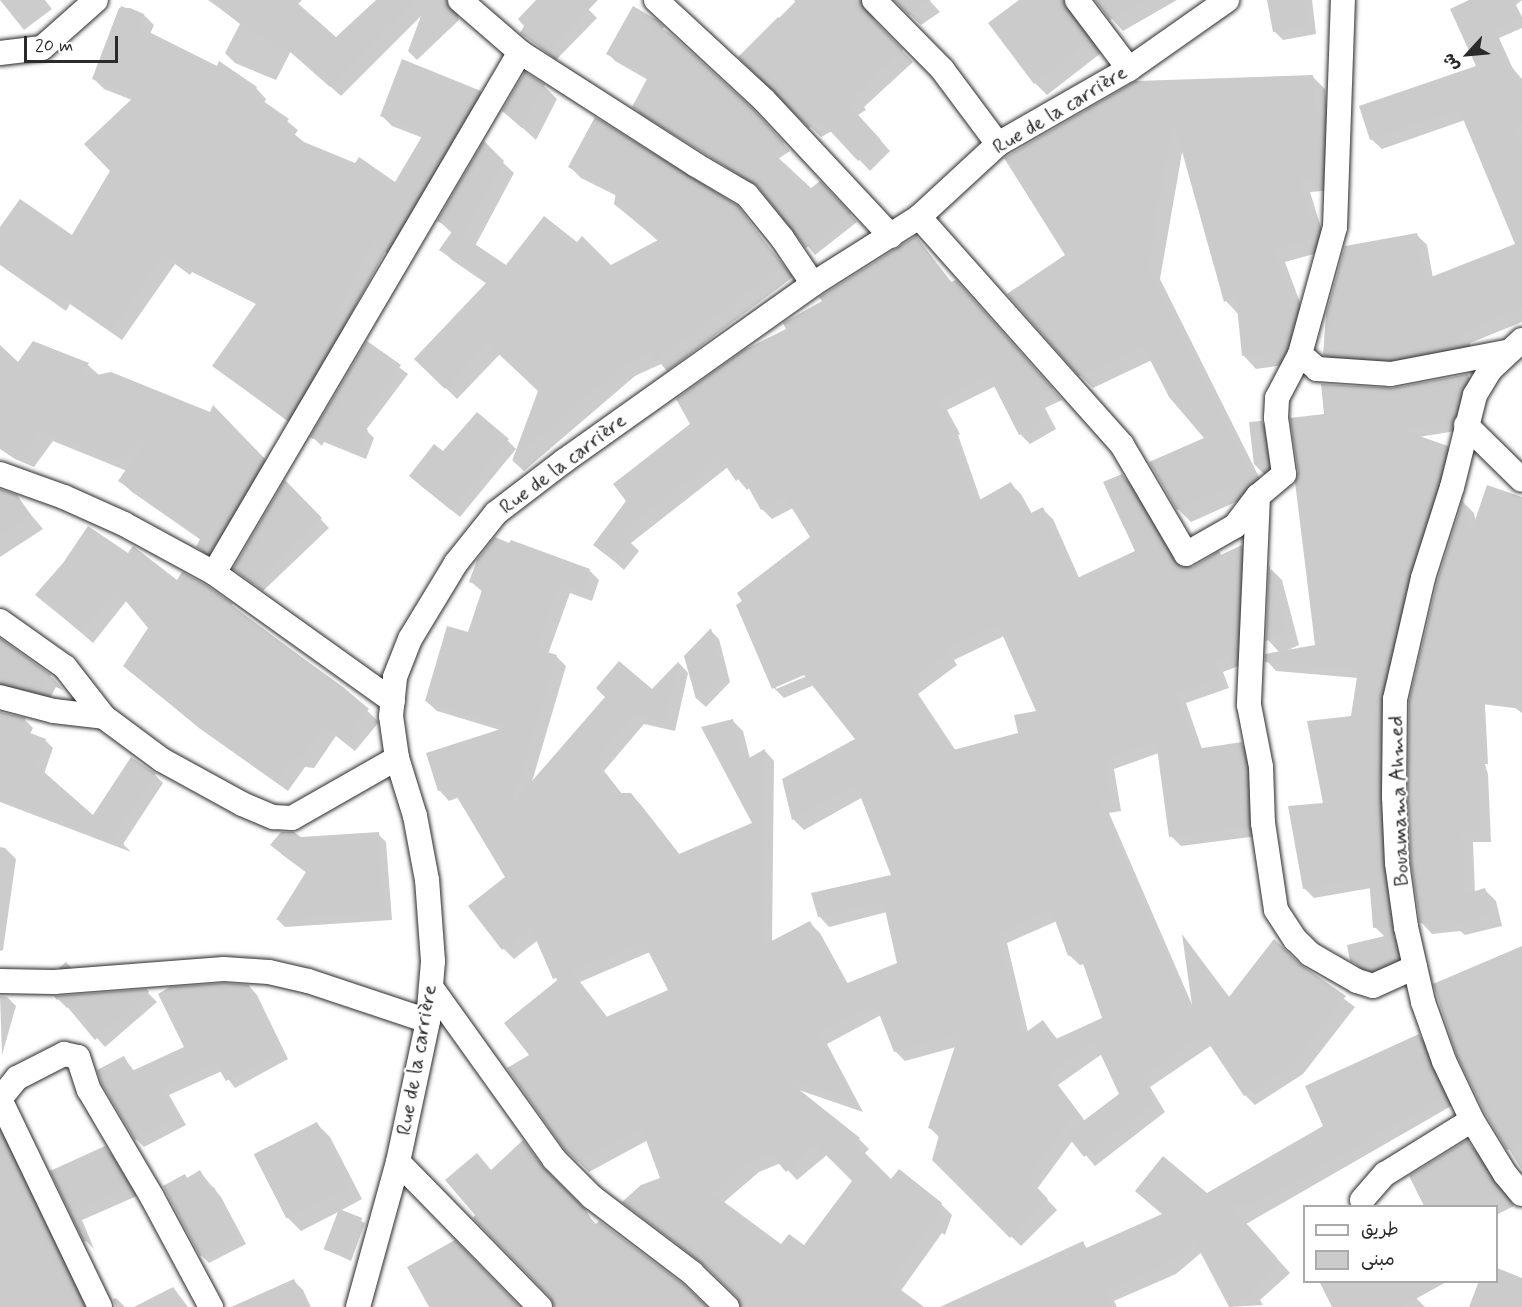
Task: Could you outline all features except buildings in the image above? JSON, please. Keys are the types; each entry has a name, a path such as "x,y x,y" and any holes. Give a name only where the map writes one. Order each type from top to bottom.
{"street":[{"path":"460,0 520,51 747,195 782,238 813,284"},
{"path":"656,0 764,100 891,236"},
{"path":"874,0 942,69 998,144"},
{"path":"1077,0 1129,69"},
{"name":"Rue de la carrière","path":"358,1307 398,1162 428,1021 433,961 427,880 415,816 397,758 391,716 395,677 410,639 456,563 496,513 564,461 813,284 919,217 998,144 1129,69 1227,0"},
{"path":"919,217 1122,445 1186,554 1235,526 1258,496 1284,474 1276,418 1277,398 1300,354 1335,227 1343,0"},
{"path":"0,53 42,48 93,1"},
{"path":"214,573 520,51"},
{"path":"1300,354 1317,369 1392,374 1514,346"},
{"name":"Bouamama Ahmed","path":"1514,346 1490,370 1475,395 1452,487 1421,588 1395,699 1397,863 1423,1002 1444,1062 1472,1120 1505,1174 1522,1194"},
{"path":"1466,425 1522,480"},
{"path":"0,474 64,497 124,524 214,573 393,701"},
{"path":"1258,496 1249,705 1261,767 1263,823 1276,910 1295,939 1310,954 1357,981 1373,986 1415,967"},
{"path":"0,621 65,667 104,717 162,760 242,804 273,817 292,818 397,758"},
{"path":"0,697 54,711 104,717"},
{"path":"0,981 54,982 224,969 269,972 308,981 428,1021"},
{"path":"431,987 554,1159 592,1197 692,1273 727,1307"},
{"path":"100,1307 0,1099 17,1078 64,1054 78,1057 89,1090 211,1307"},
{"path":"1362,1200 1385,1174 1472,1120"},
{"path":"398,1162 540,1307"}]}
